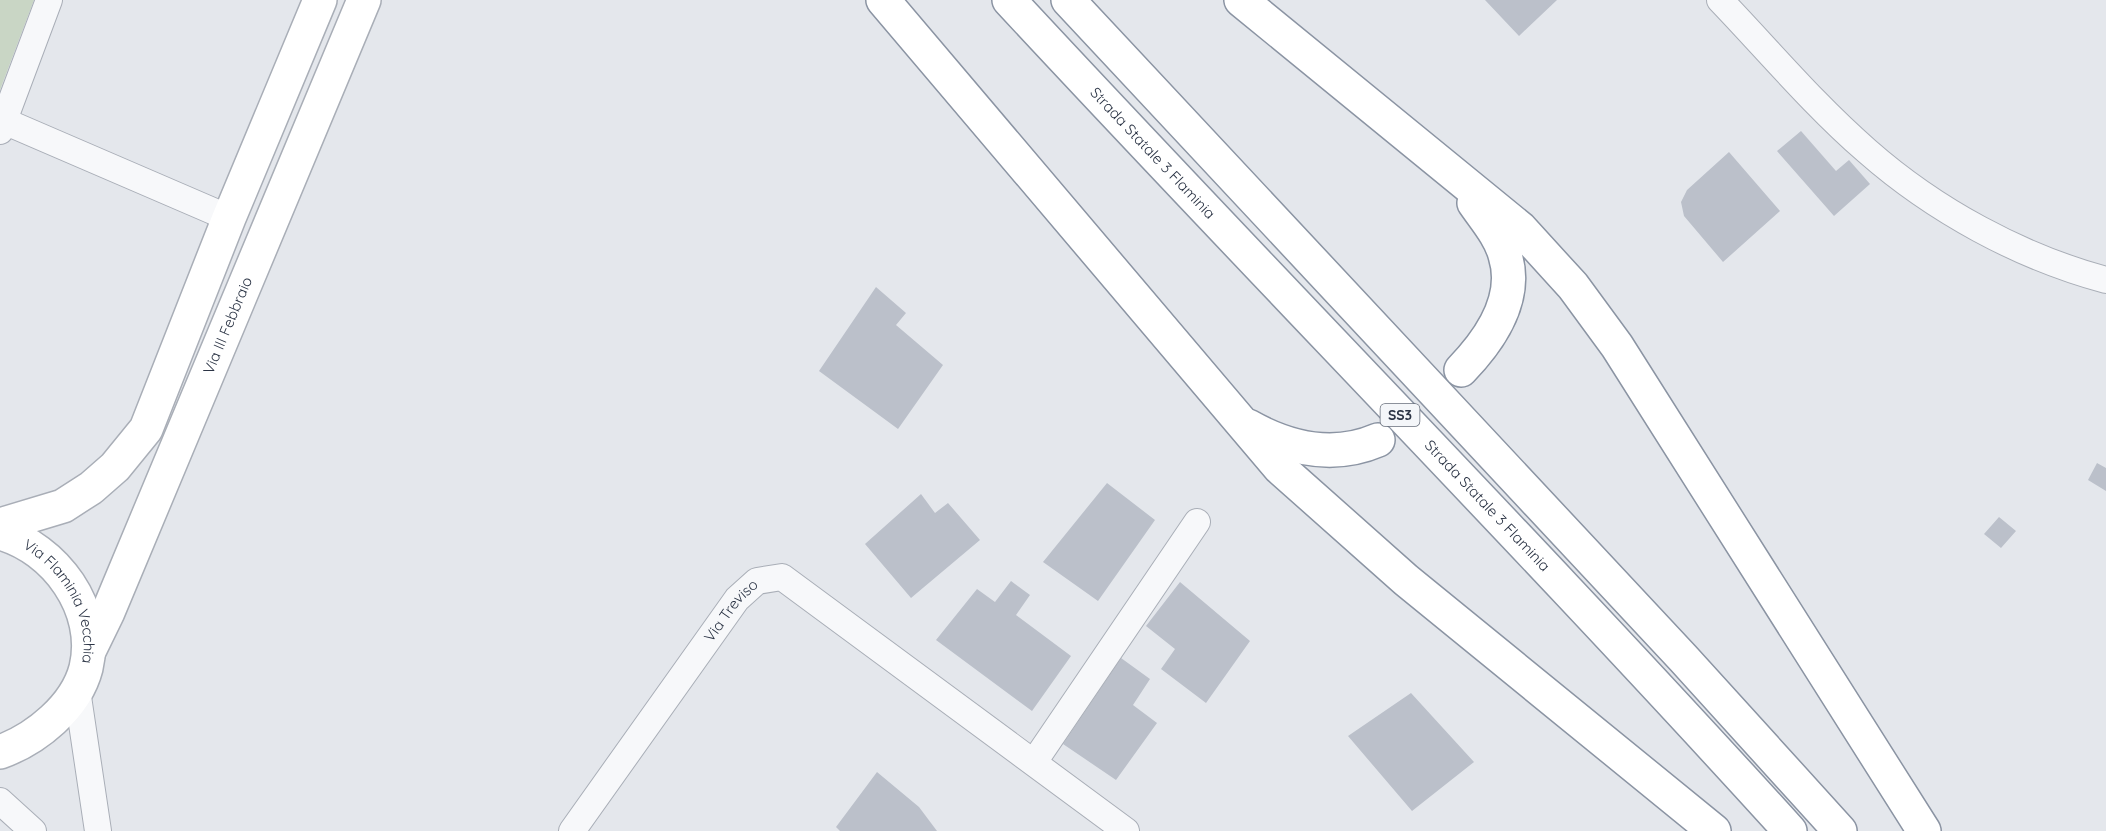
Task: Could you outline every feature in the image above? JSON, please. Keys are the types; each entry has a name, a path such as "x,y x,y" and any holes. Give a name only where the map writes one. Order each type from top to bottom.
{"main road":[{"path":"0,525 63,506 91,488 135,446 155,410 229,218 320,0"},
{"name":"Via III Febbraio","path":"89,651 108,612 364,0"},
{"path":"883,0 1292,480 1406,580 1713,831"},
{"name":"Strada Statale 3 Flaminia","path":"1009,0 1190,195 1648,675 1790,831"},
{"name":"SS3","path":"1068,0 1683,658 1840,831"},
{"path":"1241,0 1537,244 1573,286 1611,338 1924,831"},
{"path":"1452,173 1490,226 1505,254 1508,268 1505,302 1499,319 1485,343 1461,370"},
{"path":"1244,424 1272,439 1318,450 1349,449 1378,440"},
{"name":"Via Flaminia Vecchia","path":"0,532 29,545 48,559 64,576 77,599 89,651 86,669 77,690 39,732 0,752"}],"street":[{"path":"49,0 2,126 229,218"},
{"path":"1720,0 1852,137 1924,195 2000,239 2049,261 2106,280"},
{"path":"1034,762 1197,522"},
{"name":"Via Treviso","path":"572,831 737,599 758,581 782,576 1126,831"},
{"name":"Via Flaminia Vecchia","path":"77,690 98,831"},
{"path":"0,801 33,831"}],"green space":[{"path":"0,0 34,0 0,90"}],"building":[{"path":"1485,0 1557,0 1519,36"},
{"path":"1801,131 1836,171 1849,160 1870,184 1834,216 1777,151"},
{"path":"1729,152 1780,211 1723,262 1684,216 1681,202 1687,190"},
{"path":"876,287 906,313 896,325 943,365 898,429 819,371"},
{"path":"2097,463 2106,468 2106,491 2088,480"},
{"path":"1107,483 1155,520 1098,601 1043,562"},
{"path":"921,494 935,513 948,503 980,540 911,598 865,544"},
{"path":"1999,517 2016,531 2001,548 1984,534"},
{"path":"1011,581 1030,595 1016,615 1071,656 1032,711 936,640 977,589 995,602"},
{"path":"1180,582 1250,641 1206,703 1161,669 1175,649 1146,626"},
{"path":"1121,658 1150,679 1133,705 1157,723 1116,780 1063,744"},
{"path":"1411,693 1474,762 1412,811 1348,736"},
{"path":"877,772 919,807 937,831 840,831 836,827"}]}
